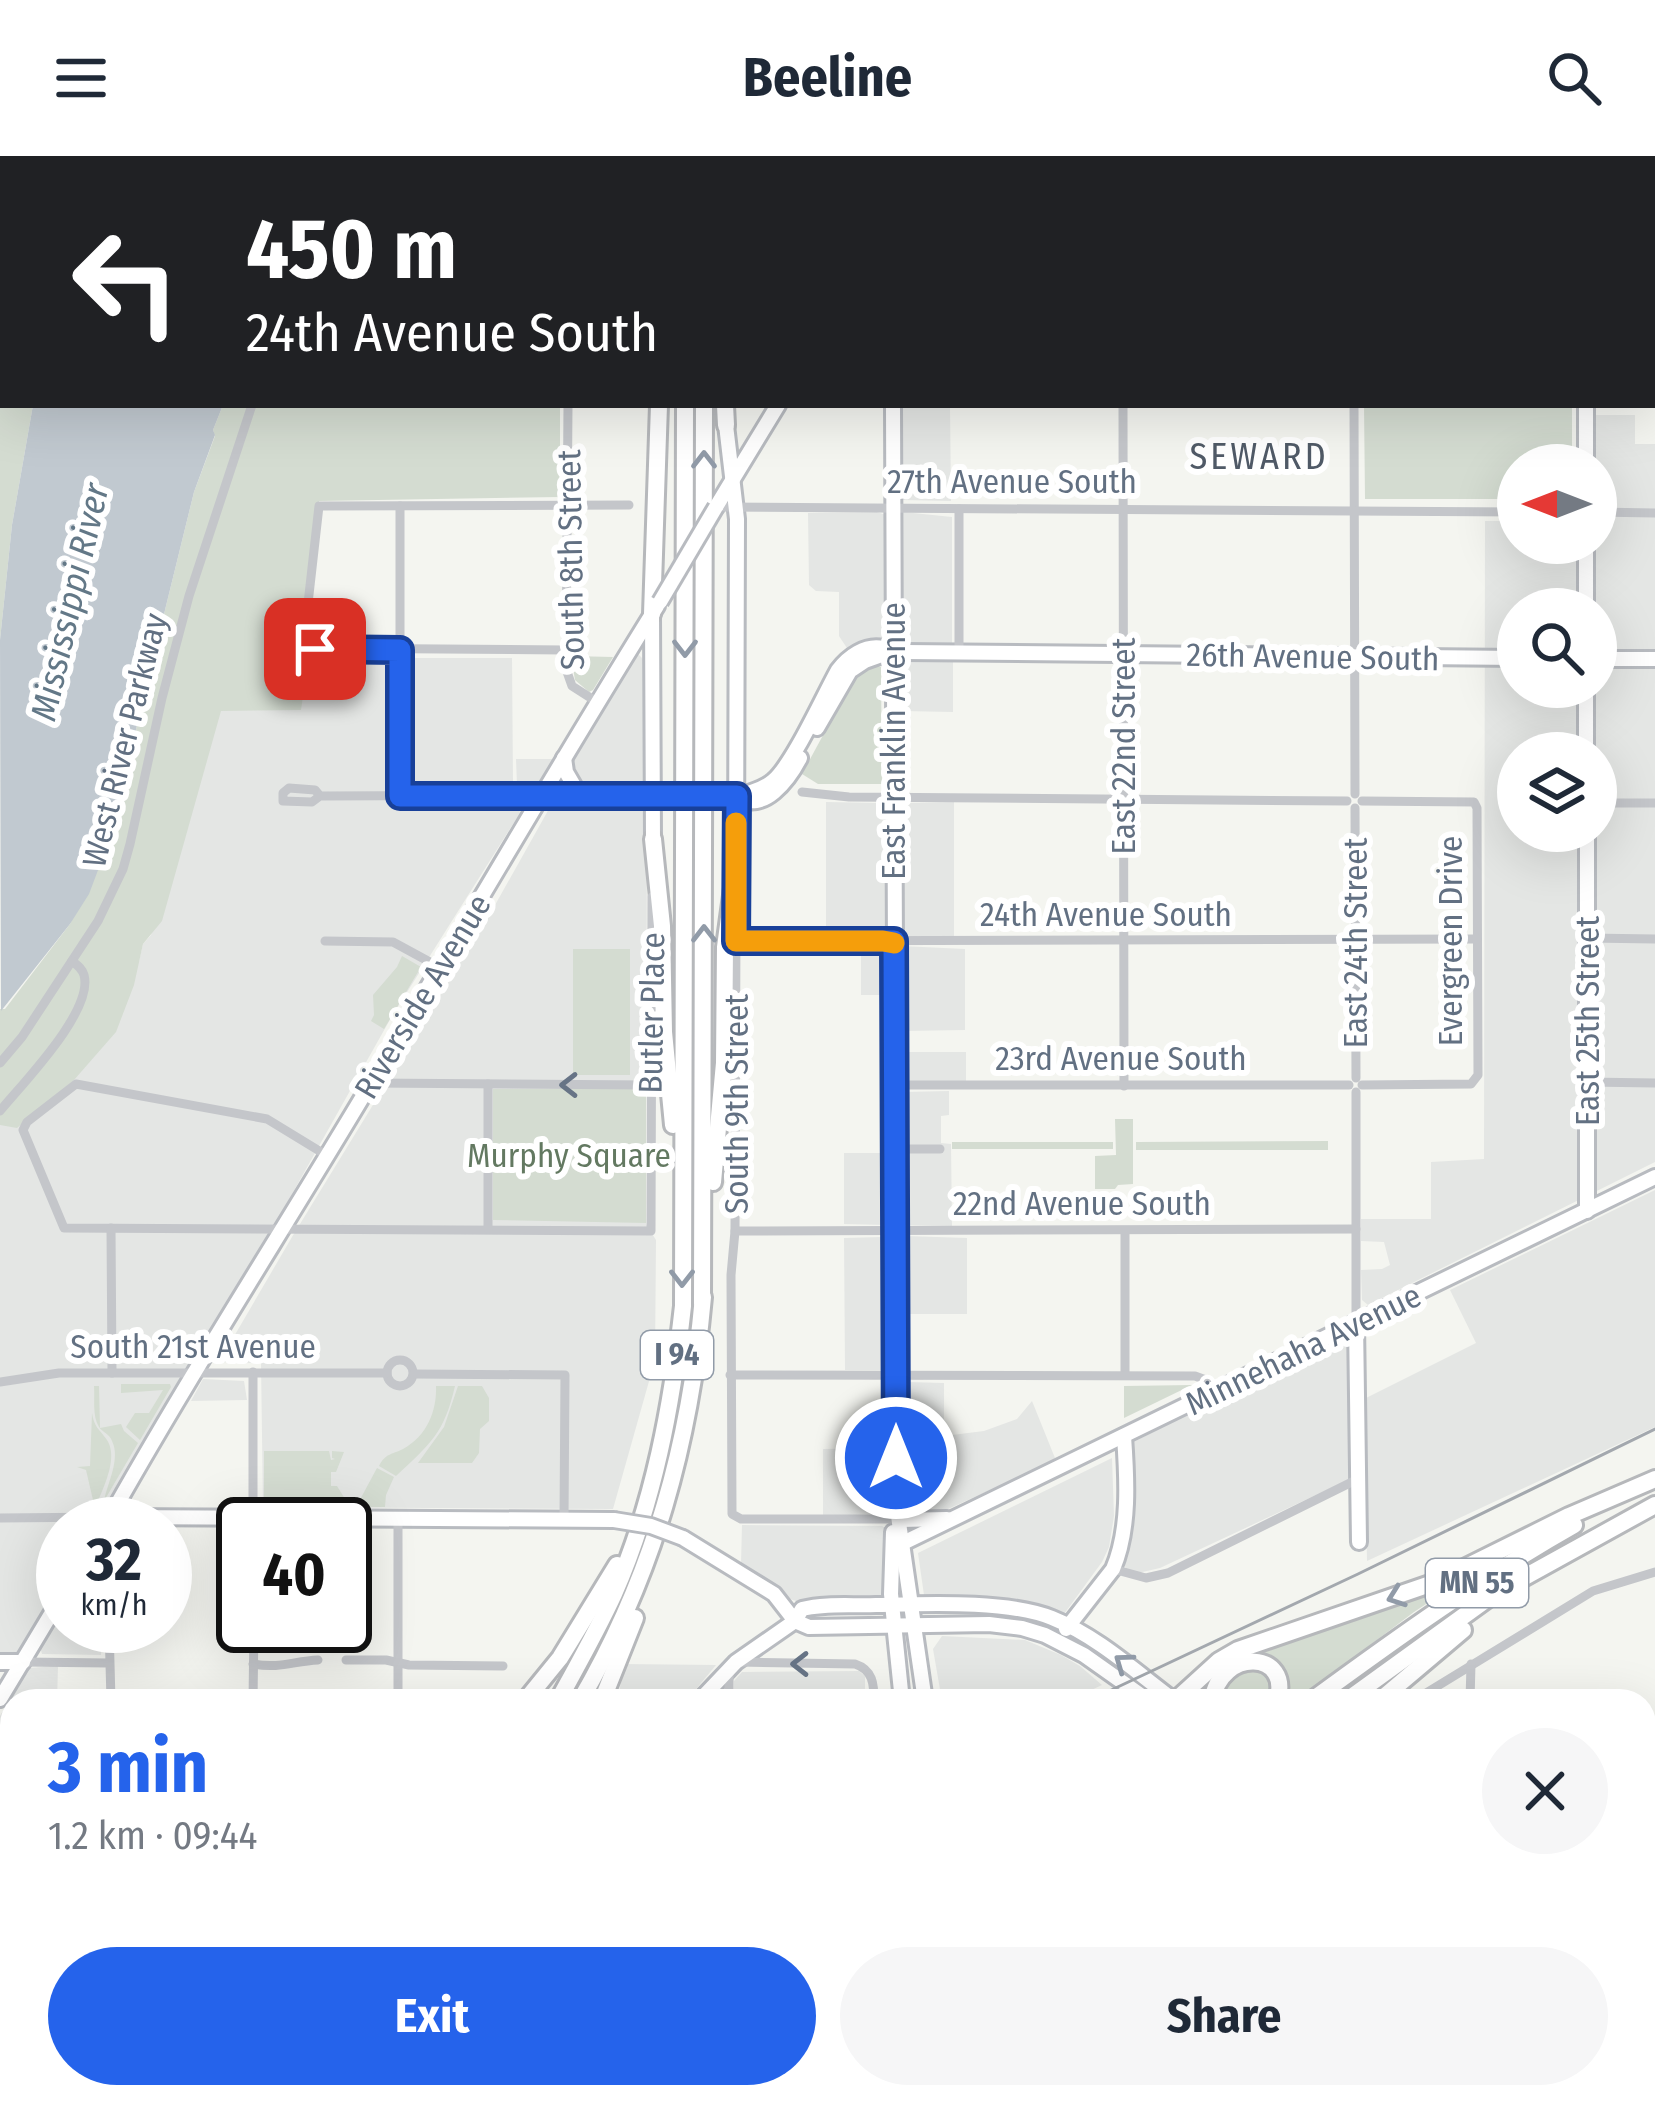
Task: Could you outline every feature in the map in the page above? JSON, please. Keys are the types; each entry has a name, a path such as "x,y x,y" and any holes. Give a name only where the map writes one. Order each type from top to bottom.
{"highway":[{"path":"656,608 659,408"},
{"name":"I 94","path":"564,1689 607,1609 656,1468 682,1306 685,408"},
{"name":"I 94","path":"586,1689 625,1615 662,1518 685,1433 702,1303 704,408"},
{"path":"725,408 727,425"},
{"path":"652,839 663,936 665,1057 681,1161"},
{"path":"702,1303 722,1095 725,947 736,866"},
{"path":"1188,1689 1238,1650 1436,1582 1569,1516 1655,1481"},
{"name":"MN 55","path":"1327,1689 1506,1563 1655,1481"},
{"name":"MN 55","path":"1363,1689 1494,1594 1655,1505"},
{"path":"607,1689 655,1571 662,1518"},
{"path":"1393,1689 1449,1640 1591,1540"},
{"path":"535,1689 632,1544"},
{"path":"1201,1689 1225,1671 1256,1660 1280,1682 1279,1689"},
{"path":"1214,1689 1225,1671"}],"street":[{"name":"West River Parkway","path":"0,1064 98,921 127,856 189,596 251,408"},
{"name":"South 8th Street","path":"568,408 566,669 572,686 597,702"},
{"name":"South 9th Street","path":"735,408 727,425 736,866 731,1510 734,1518 896,1516"},
{"name":"Riverside Avenue","path":"122,1497 597,702 728,493 742,449 773,408"},
{"name":"East Franklin Avenue","path":"892,408 896,1547 903,1604 915,1626 923,1689"},
{"name":"East 22nd Street","path":"1123,408 1124,1086"},
{"name":"East 24th Street","path":"1354,408 1359,1542"},
{"path":"1586,408 1586,444"},
{"name":"27th Avenue South","path":"728,493 959,509 1497,512"},
{"path":"566,650 306,648 319,506 629,505"},
{"path":"400,506 400,796"},
{"path":"959,509 959,653"},
{"path":"1617,512 1655,513"},
{"name":"Butler Place","path":"488,1229 650,1231 656,608"},
{"path":"320,796 732,796 752,802 780,788 790,777 850,671 893,651"},
{"name":"26th Avenue South","path":"893,651 1497,658"},
{"path":"1617,658 1655,659"},
{"path":"564,758 580,796"},
{"path":"802,793 1355,801"},
{"name":"Evergreen Drive","path":"1355,801 1474,802 1477,808 1475,1082"},
{"path":"1617,803 1655,803"},
{"name":"East 25th Street","path":"1587,852 1587,1211"},
{"path":"1588,938 1655,939"},
{"name":"24th Avenue South","path":"736,941 1477,939"},
{"path":"325,941 393,942 439,967"},
{"path":"0,1111 57,1040 82,1000 85,976 72,961"},
{"name":"23rd Avenue South","path":"894,1085 1475,1082"},
{"path":"1587,1082 1655,1083"},
{"path":"371,1083 649,1084"},
{"path":"326,1155 267,1119 76,1084 22,1130 64,1228 488,1229 488,1084"},
{"path":"894,1149 940,1149"},
{"name":"Minnehaha Avenue","path":"896,1547 1655,1178"},
{"path":"111,1228 112,1372"},
{"name":"22nd Avenue South","path":"735,1231 1356,1228"},
{"path":"1125,1231 1125,1375"},
{"name":"South 21st Avenue","path":"401,1360 411,1366 413,1374 410,1382 398,1386 387,1373 392,1362 401,1360"},
{"path":"253,1372 253,1497"},
{"name":"South 21st Avenue","path":"0,1382 59,1373 387,1373"},
{"name":"South 21st Avenue","path":"413,1374 565,1375 564,1519"},
{"path":"730,1375 1195,1376 1206,1380 1212,1393"},
{"path":"1045,1635 1069,1626 1113,1569 1124,1527 1124,1436"},
{"path":"1113,1569 1146,1578 1168,1573 1358,1479"},
{"name":"Minnehaha Avenue","path":"896,1516 952,1519"},
{"path":"0,1518 36,1519"},
{"path":"398,1518 398,1689"},
{"path":"372,1519 614,1520 651,1526 683,1538 774,1594 795,1621 809,1627 1009,1626 1045,1635 1132,1689"},
{"path":"1432,1689 1593,1591 1655,1572"},
{"path":"711,1689 732,1665 795,1621 802,1609 903,1604 1029,1611 1069,1626 1159,1689"},
{"name":"East Franklin Avenue","path":"901,1689 894,1627 903,1604"},
{"path":"965,1606 966,1625"},
{"path":"6,1689 36,1639"},
{"path":"108,1653 111,1689"},
{"path":"253,1653 253,1689"},
{"path":"253,1664 294,1666 318,1660"},
{"path":"346,1660 502,1666"},
{"path":"0,1662 108,1663"},
{"path":"732,1665 855,1664 863,1667 873,1689"},
{"path":"1470,1689 1471,1664"},
{"path":"730,1689 732,1665"}],"shaded area":[{"path":"902,408 950,408 951,501 903,500 898,493 902,487"},
{"path":"1593,415 1635,415 1635,444 1655,444 1655,1162 1368,1305 1362,1300 1361,1270 1390,1265 1384,1242 1361,1241 1361,1219 1431,1219 1431,1162 1484,1159 1485,521 1497,521 1497,564 1617,564 1617,444 1594,444"},
{"path":"903,512 952,517 952,644 907,644 901,639 899,523"},
{"path":"808,513 886,515 884,636 849,651 839,636 839,592 816,591 809,585"},
{"path":"633,655 644,660 644,781 640,785 579,786 569,770 570,759"},
{"path":"312,658 512,658 513,783 520,813 392,1016 114,1497 36,1497 36,1627 20,1654 0,1655 0,1122 139,961 151,935 221,701 311,664"},
{"path":"906,658 953,659 953,712 902,711 902,663"},
{"path":"516,759 553,759 534,787 517,785"},
{"path":"826,802 880,803 885,808 886,935 826,936"},
{"path":"954,802 954,936 902,937 901,806"},
{"path":"647,804 646,1224 656,1240 655,1360 613,1509 372,1508 372,1497 263,1497 261,1363 219,1362 550,807"},
{"path":"901,946 965,949 965,1030 902,1031"},
{"path":"861,948 887,949 885,995 861,995"},
{"path":"902,1052 966,1052 966,1081 904,1082 900,1078"},
{"path":"949,1091 949,1115 941,1116 941,1143 951,1144 952,1226 903,1225 901,1095"},
{"path":"844,1153 885,1153 885,1225 844,1224"},
{"path":"1655,1190 1655,1427 1367,1561 1364,1399 1476,1343 1450,1290"},
{"path":"906,1236 967,1238 967,1314 902,1314 900,1245"},
{"path":"881,1237 888,1247 886,1365 883,1370 845,1370 844,1238"},
{"path":"1337,1342 1347,1345 1352,1472 1348,1480 1160,1568 1138,1573 1126,1569 1132,1443"},
{"path":"203,1379 244,1381 247,1400 191,1401"},
{"path":"907,1382 944,1383 944,1436 984,1431 1017,1419 1032,1401 1055,1458 939,1513 906,1515 901,1389"},
{"path":"885,1448 884,1514 823,1516 823,1449"},
{"path":"1112,1458 1114,1516 1109,1547 1064,1614 1010,1598 924,1595 918,1553"},
{"path":"742,1525 882,1526 886,1528 884,1594 790,1599 741,1564"},
{"path":"942,1636 1025,1640 1080,1666 1102,1685 1094,1689 940,1689 933,1649"},
{"path":"625,1664 716,1665 696,1689 620,1689"},
{"path":"58,1666 57,1689 16,1689 28,1668"},
{"path":"859,1671 865,1676 865,1689 734,1689 742,1672"}],"green space":[{"path":"0,408 32,408 12,525 0,640"},
{"path":"222,408 560,408 560,497 319,501 301,710 221,711 162,921 143,944 116,1032 74,1080 17,1128 0,1125 0,1009 5,1009 70,924 112,833"},
{"path":"1364,408 1572,408 1572,444 1497,444 1497,499 1365,499"},
{"path":"571,656 613,657 589,692 575,680"},
{"path":"875,665 881,667 882,784 818,784 802,774 854,678"},
{"path":"573,949 630,949 630,1075 573,1075"},
{"path":"402,956 421,967 384,1029 371,1021 373,995"},
{"name":"Murphy Square","path":"493,1089 646,1089 646,1223 493,1220"},
{"path":"1115,1119 1133,1119 1133,1184 1095,1189 1095,1156 1116,1155"},
{"path":"1328,1141 1328,1150 1136,1150 1136,1142"},
{"path":"952,1142 1113,1142 1113,1149 952,1149"},
{"path":"121,1384 170,1384 140,1440 126,1427 135,1413 149,1413 163,1390 121,1393"},
{"path":"1192,1385 1124,1418 1124,1386"},
{"path":"94,1386 99,1386 100,1427 95,1412"},
{"path":"436,1386 455,1386 446,1416 427,1446 396,1476 379,1466 424,1430 435,1405"},
{"path":"458,1386 482,1386 489,1398 489,1421 480,1429 479,1453 472,1463 418,1463 444,1427"},
{"path":"92,1413 111,1454 99,1497 92,1497 86,1470 77,1467 90,1466"},
{"path":"121,1424 138,1443 105,1497 114,1463 111,1438 100,1428"},
{"path":"264,1451 329,1451 331,1460 335,1459 332,1451 344,1452 336,1472 331,1472 331,1486 337,1486 344,1497 264,1497"},
{"path":"377,1468 394,1477 385,1507 372,1507 372,1497 361,1497"},
{"path":"1475,1572 1312,1689 1284,1689 1246,1655"},
{"path":"1253,1666 1272,1678 1272,1689 1223,1689 1227,1678"}],"water":[{"name":"Mississippi River","path":"32,408 222,408 194,492 112,833 89,894 1,1011 0,640 12,525"}],"tram line":[{"path":"1114,1689 1655,1429"}],"slow traffic":[{"path":"736,823 736,941 894,943"}],"district":[{"name":"SEWARD","path":"1259,456"}],"route":[{"path":"315,649 400,650 400,796 737,796 736,941 894,941 896,1458"}]}
